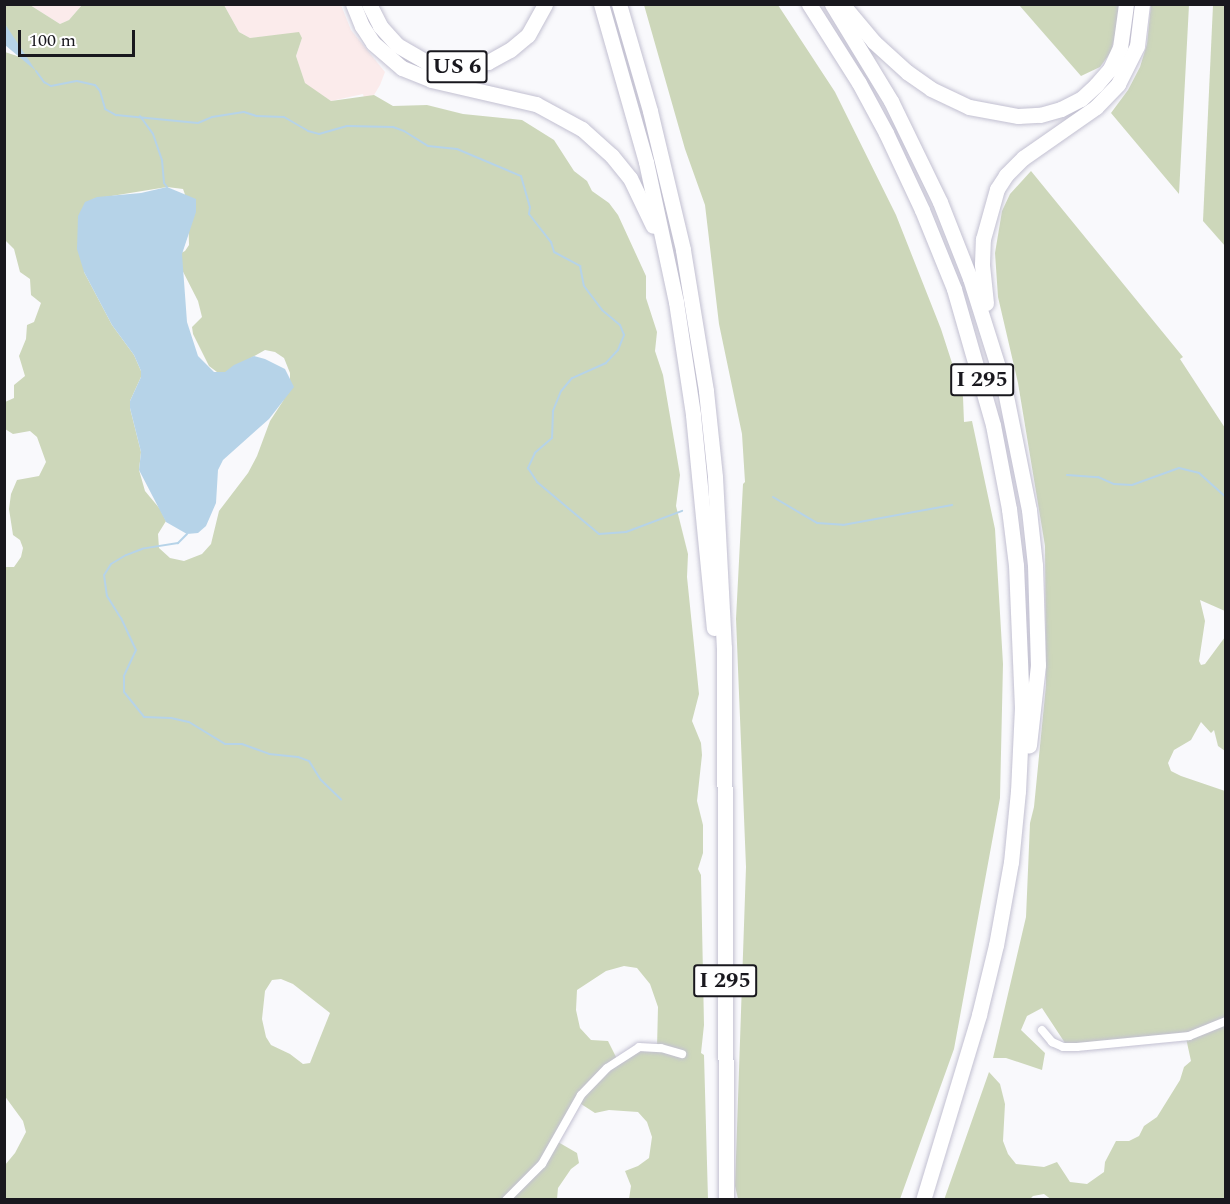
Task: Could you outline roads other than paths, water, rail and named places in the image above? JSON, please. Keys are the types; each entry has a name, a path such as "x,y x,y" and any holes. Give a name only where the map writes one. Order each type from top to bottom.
{"highway":[{"path":"353,4 362,26 373,43 402,68 431,80 536,104 570,121 602,146 630,178 650,215 680,330"},
{"name":"US 6","path":"369,4 385,33 404,50 435,64 464,67 488,62 510,51 528,35 545,4"},
{"path":"601,4 629,97 653,190 680,330 709,563 723,763"},
{"name":"I 295","path":"619,4 667,176 688,279 706,391 722,562 726,1200"},
{"name":"I 295","path":"809,4 868,99 919,201 954,289 984,389 1009,509 1017,584 1022,679 1018,791 1006,890 989,973 923,1200"},
{"path":"832,4 882,85 929,176 970,278 1011,413 1029,510 1037,593 1035,698 1029,745 1018,791"},
{"path":"843,4 874,42 907,72 931,89 980,111 1025,116 1047,113 1068,106 1101,80 1120,48 1126,4"},
{"path":"996,359 982,264 983,239 993,197 1016,163 1096,107 1118,84 1137,46 1142,4"}],"street":[{"path":"1042,1030 1052,1042 1063,1047 1077,1047 1189,1036 1226,1021"},
{"path":"506,1200 542,1164 556,1143 581,1095 607,1068 639,1047 662,1048 682,1054"}],"water":[{"path":"5,24 36,71 5,45"},
{"path":"167,187 196,199 196,212 182,254 187,322 198,356 214,372 225,372 254,356 265,359 285,369 294,387 269,419 223,460 218,470 216,503 206,526 198,533 187,534 166,522 139,470 141,452 130,401 141,377 141,371 134,355 112,325 84,272 77,249 78,216 85,202 97,197 141,193"}],"waterway":[{"path":"36,71 44,82 51,86 77,81 95,85 100,91 105,109 116,115 198,123 212,117 244,112 256,116 284,117 308,131 319,134 347,126 393,127 428,146 457,149 521,176 530,207 529,214 551,242 554,252 580,266 584,286 602,310 620,325 624,335 618,350 606,363 572,378 561,391 553,411 552,438 535,453 528,468 537,482 599,534 626,532 682,511"},
{"path":"140,116 153,134 162,160 164,183 167,187"},
{"path":"1067,475 1098,477 1114,484 1132,485 1179,468 1199,473 1226,497"},
{"path":"773,497 817,523 843,525 952,505"},
{"path":"187,534 178,543 142,549 126,555 111,564 104,575 107,596 121,618 136,650 124,676 124,692 144,717 171,718 189,722 225,744 242,744 269,754 298,757 309,761 321,780 341,799"}]}
